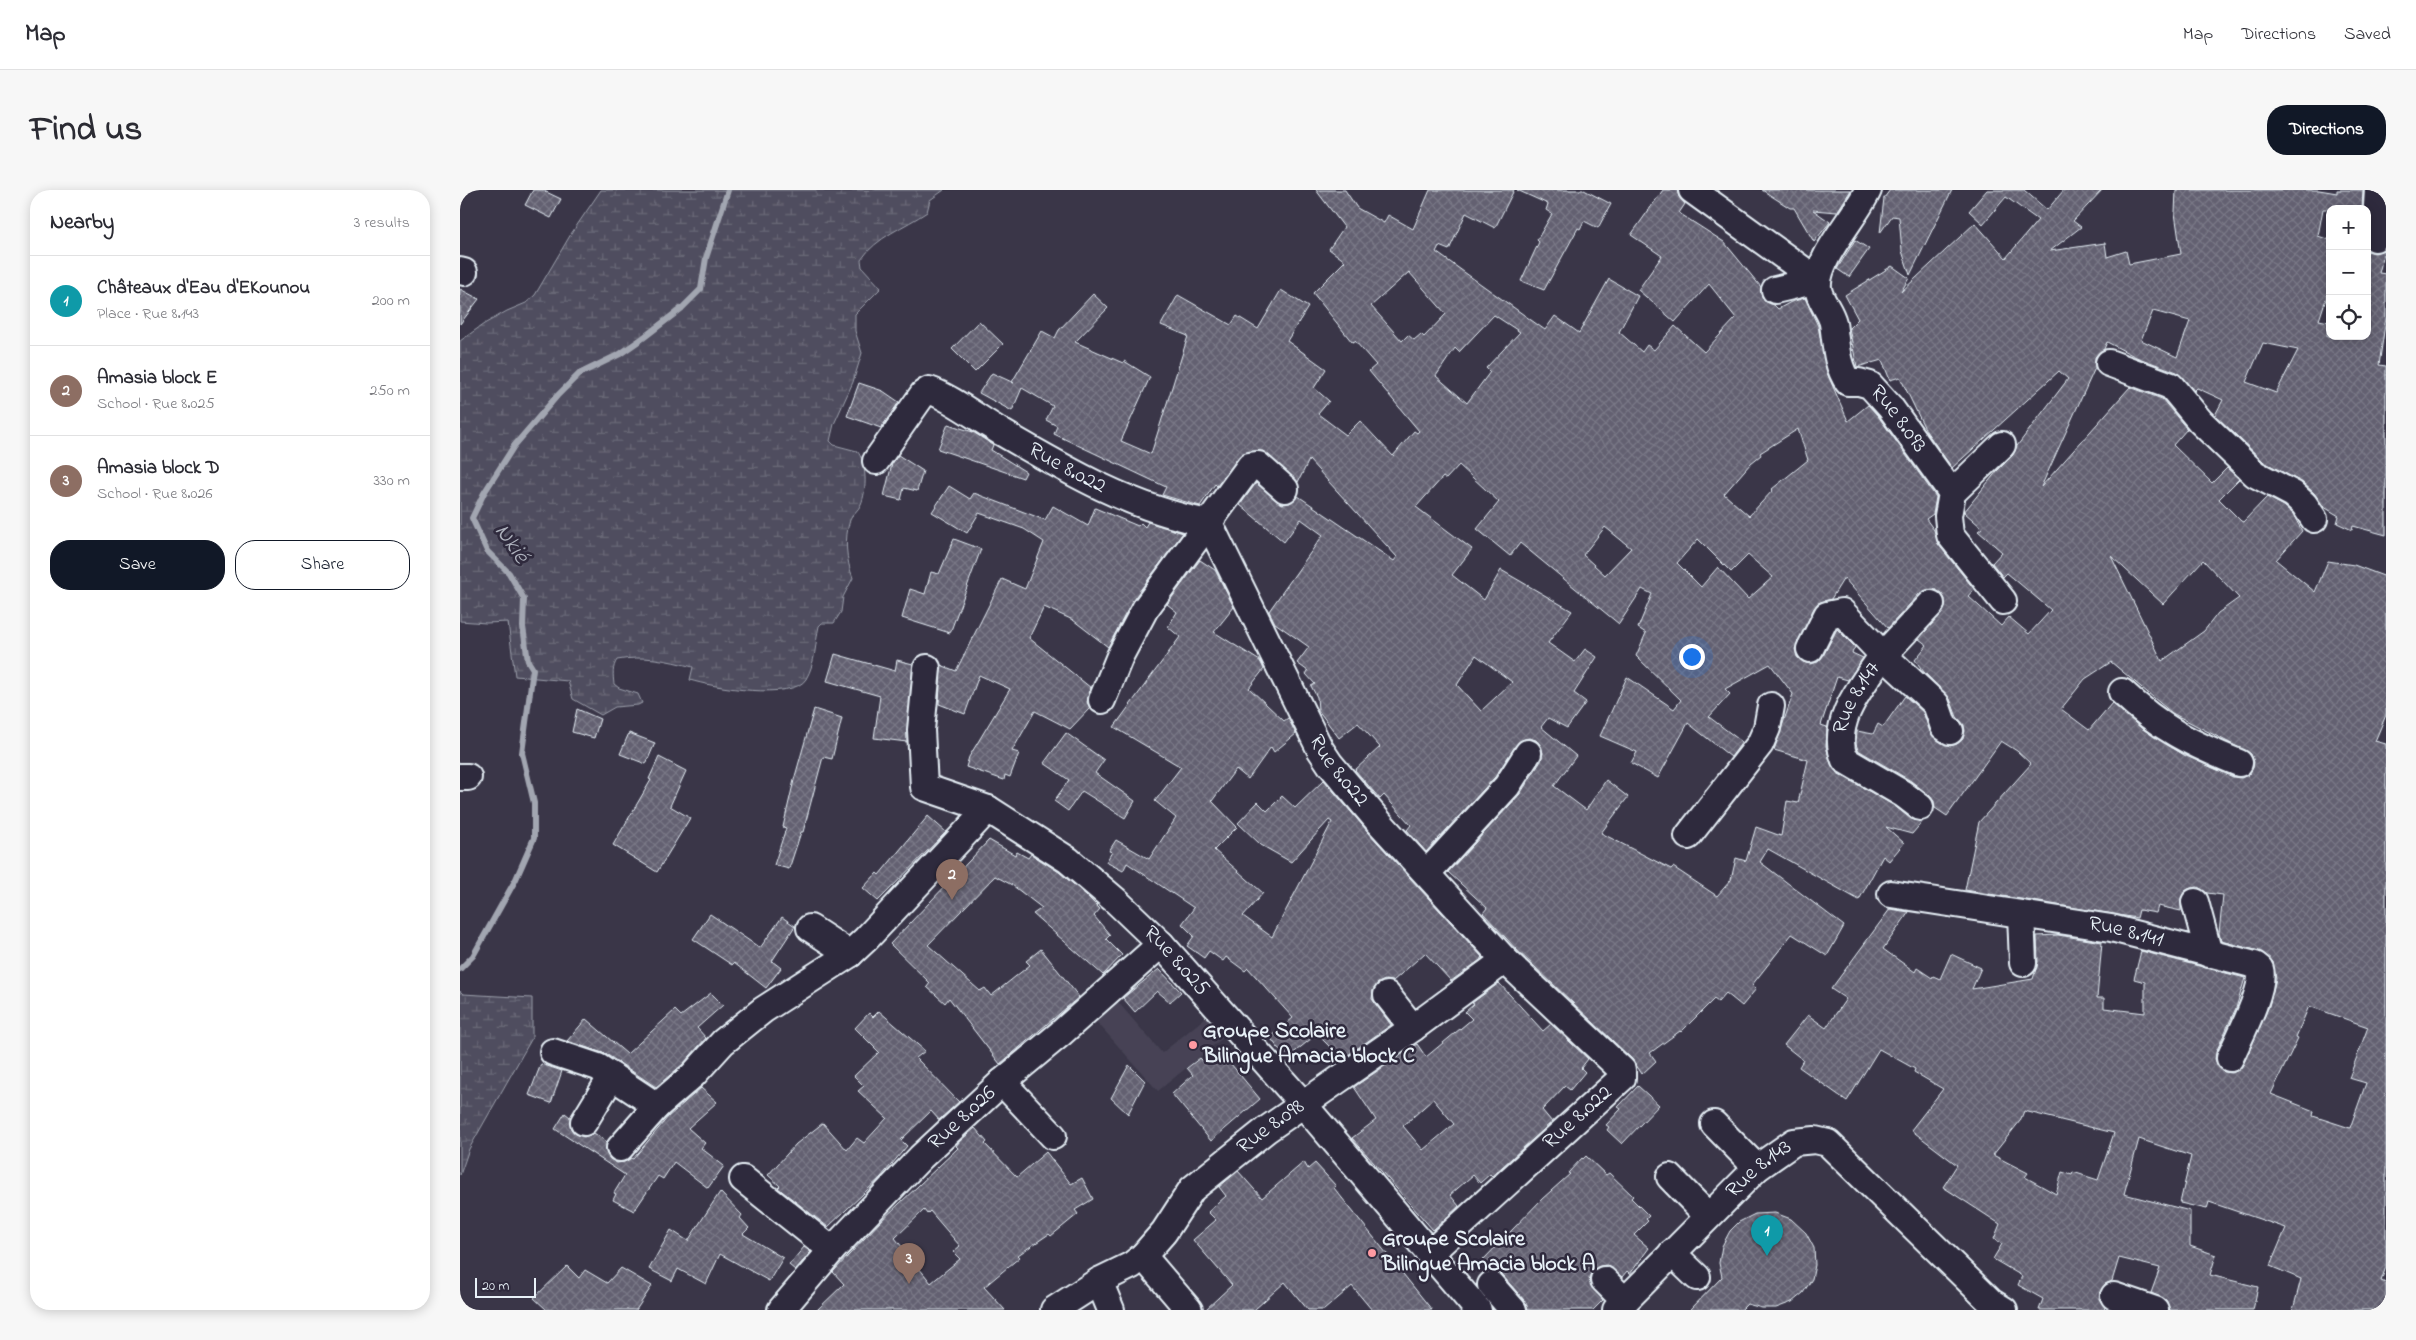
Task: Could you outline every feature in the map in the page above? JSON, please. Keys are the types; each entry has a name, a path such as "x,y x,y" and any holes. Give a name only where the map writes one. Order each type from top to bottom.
{"street":[{"path":"1692,190 1817,280"},
{"path":"1817,280 1822,262 1868,190"},
{"path":"2375,238 2378,190"},
{"path":"1775,290 1817,280"},
{"name":"Rue 8.093","path":"1817,280 1818,290 1832,320 1836,351 1842,374 1848,382 1870,385 1890,407 1952,493"},
{"path":"2109,363 2171,386 2200,421 2255,474 2293,494 2304,504 2314,519"},
{"name":"Rue 8.022","path":"876,461 897,427 923,394 929,390 1028,448 1103,487 1152,510 1209,523 1320,749 1330,764 1379,822 1505,960 1622,1070 1623,1075 1429,1254"},
{"path":"2002,445 1952,493 1948,516 1950,535 2003,601"},
{"path":"1102,700 1132,632 1145,609 1250,466 1258,465 1285,489"},
{"path":"1810,649 1827,615 1842,612 1883,655 1931,604"},
{"name":"Rue 8.147","path":"1920,807 1903,794 1850,764 1843,755 1844,720 1847,710 1883,655 1936,704 1944,727 1950,732"},
{"name":"Rue 8.025","path":"927,668 921,730 922,783 928,789 988,809 1068,860 1161,944 1303,1104 1478,1310"},
{"path":"2122,692 2149,718 2174,734 2239,764"},
{"path":"1688,836 1760,744 1767,728 1771,706"},
{"path":"1427,873 1507,786 1528,753"},
{"path":"620,1148 657,1106 742,1026 850,954 988,809"},
{"name":"Rue 8.141","path":"1891,894 2111,928 2255,965 2262,972 2249,1018 2230,1058"},
{"path":"2196,902 2209,954"},
{"path":"2021,914 2022,963"},
{"path":"810,928 850,954"},
{"name":"Rue 8.026","path":"788,1308 832,1250 922,1158 1002,1082 1060,1034 1161,944"},
{"name":"Rue 8.098","path":"1054,1310 1099,1281 1132,1265 1143,1256 1164,1232 1192,1189 1266,1130 1413,1028 1505,960"},
{"path":"1387,995 1413,1028"},
{"path":"553,1052 592,1065 657,1106"},
{"path":"584,1122 612,1076"},
{"path":"1002,1082 1052,1136"},
{"path":"1714,1124 1757,1168"},
{"name":"Rue 8.143","path":"1620,1306 1757,1168 1794,1142 1815,1140 1828,1143 1991,1302 2004,1310"},
{"path":"743,1178 832,1250"},
{"path":"1670,1178 1708,1216"},
{"path":"1672,1253 1697,1278"},
{"path":"1143,1256 1189,1310"},
{"path":"1604,1280 1620,1306"},
{"path":"1099,1281 1111,1310"},
{"path":"1490,1285 1512,1310"},
{"path":"2114,1296 2155,1310"}],"shaded area":[{"name":"Groupe Scolaire Bilingue Amacia block C","path":"1117,1001 1162,1053 1206,1017 1224,1037 1158,1091 1095,1020"}],"green space":[{"path":"601,190 944,190 930,200 927,212 883,239 867,252 861,260 862,267 881,288 855,314 855,331 862,353 853,382 834,424 830,441 834,445 857,451 863,462 865,484 863,498 860,506 851,518 846,542 847,556 853,578 843,597 841,612 834,623 822,623 819,626 812,666 806,679 798,686 769,691 733,689 690,680 693,667 683,664 646,658 617,660 613,675 614,684 619,688 638,694 642,703 615,707 601,715 573,699 568,681 515,676 508,622 460,621 460,341 484,324 526,303 535,295 571,234"},
{"path":"460,991 463,994 532,998 532,1038 469,1149 460,1175"}],"building":[{"path":"533,190 542,190 561,199 551,218 525,205"},
{"path":"1316,190 1345,190 1357,208 1384,223 1388,215 1413,229 1430,190 1514,190 1495,228 1466,213 1449,250 1439,246 1436,252 1545,330 1555,316 1579,333 1609,279 1638,296 1619,332 1642,352 1647,345 1654,350 1675,326 1704,352 1736,318 1709,284 1675,322 1638,290 1662,256 1631,235 1663,190 1677,190 1679,197 1685,204 1679,213 1724,242 1761,287 1764,301 1778,309 1791,302 1805,298 1818,326 1827,373 1848,421 1868,405 1878,416 1936,497 1933,514 1926,519 1934,530 1938,544 1974,589 1968,596 2001,626 2009,617 2029,634 2051,610 2007,573 2003,577 1992,563 2002,552 1978,531 1982,528 1964,512 1997,471 2013,455 2017,446 2068,379 2059,371 1952,468 1926,431 1900,377 1890,380 1882,360 1857,367 1849,328 1858,319 1845,295 1892,266 1909,278 1901,292 1975,223 2006,258 2038,220 2006,197 1983,224 1969,211 1987,190 2024,190 2047,210 2064,190 2102,190 2073,221 2081,227 2050,251 2105,243 2107,257 2126,251 2129,264 2181,254 2175,213 2176,190 2319,190 2337,193 2337,190 2363,190 2362,205 2326,205 2326,209 2323,209 2318,236 2326,239 2326,299 2319,320 2326,321 2326,340 2371,340 2371,252 2375,253 2385,249 2379,273 2386,274 2386,318 2379,365 2386,366 2386,535 2353,526 2352,530 2337,523 2339,516 2324,507 2314,493 2303,483 2264,462 2215,415 2223,400 2197,388 2194,391 2177,372 2136,357 2107,342 2104,349 2095,357 2095,368 2041,487 2130,387 2162,399 2187,429 2173,445 2212,483 2227,468 2239,479 2219,499 2241,521 2243,522 2267,497 2284,506 2293,514 2302,531 2276,560 2315,592 2328,561 2354,565 2386,577 2386,715 2375,741 2386,744 2386,1267 2381,1281 2386,1283 2386,1310 2293,1310 2301,1279 2270,1266 2286,1228 2209,1202 2207,1209 2180,1203 2191,1156 2139,1139 2124,1194 2190,1211 2190,1246 2216,1255 2210,1275 2258,1287 2253,1310 2170,1310 2166,1300 2151,1293 2160,1268 2119,1258 2112,1281 2105,1284 2100,1292 2099,1299 2105,1307 2104,1310 2039,1310 2043,1299 2018,1285 2022,1276 1993,1259 2002,1244 1994,1239 2000,1224 1943,1187 1957,1165 1911,1130 1943,1089 1914,1072 1915,1069 1879,1049 1847,1101 1799,1067 1803,1060 1784,1045 1808,1015 1826,1028 1846,999 1831,989 1890,909 1909,912 1883,949 1915,972 1917,968 1932,978 1933,976 1940,979 1951,954 1981,968 1972,989 2033,979 2038,962 2037,936 2058,935 2102,942 2097,998 2104,998 2104,1008 2145,1013 2145,982 2134,979 2141,951 2245,978 2236,1008 2216,1052 2215,1059 2218,1066 2224,1072 2232,1073 2239,1070 2243,1065 2269,1006 2276,979 2273,962 2259,951 2221,941 2219,933 2223,895 2207,893 2198,887 2191,888 2185,891 2181,898 2181,911 2158,906 2156,913 2139,910 2137,918 1965,890 1979,822 2031,764 2017,751 2001,741 1947,816 1935,808 1934,801 1929,795 1911,781 1858,750 1856,744 1857,731 1873,734 1878,724 1883,727 1905,696 1923,712 1930,732 1936,739 1950,746 1957,744 1963,739 1964,725 1957,717 1950,699 1915,660 1927,645 1919,639 1945,608 1945,599 1941,593 1934,589 1920,593 1888,628 1844,578 1831,599 1818,603 1814,608 1795,649 1797,657 1803,662 1810,664 1818,662 1837,629 1855,647 1852,653 1863,658 1848,680 1837,677 1821,725 1827,727 1826,746 1831,764 1837,773 1895,806 1911,819 1923,821 1912,834 1886,827 1904,843 1889,861 1883,856 1859,900 1768,849 1760,862 1844,926 1827,956 1792,934 1752,985 1756,989 1742,1006 1726,993 1718,1002 1714,999 1681,1032 1650,1053 1656,1061 1642,1074 1632,1059 1516,949 1483,913 1487,908 1448,872 1520,794 1541,761 1543,753 1541,746 1536,740 1529,738 1522,740 1516,745 1495,777 1426,852 1407,830 1411,825 1384,795 1380,799 1355,770 1380,747 1358,723 1339,738 1318,710 1317,697 1311,686 1315,684 1306,674 1308,671 1297,663 1309,647 1275,623 1269,611 1323,535 1301,519 1284,542 1240,505 1256,483 1282,504 1290,503 1298,496 1394,561 1397,557 1309,460 1298,482 1263,451 1243,453 1217,486 1215,484 1200,506 1162,495 1166,487 1054,434 1057,426 1046,420 1053,406 1022,388 1012,411 979,393 992,373 1014,383 1012,382 1042,331 1055,338 1059,330 1093,294 1108,308 1075,342 1123,363 1124,361 1150,377 1121,441 1151,454 1188,336 1161,325 1178,295 1231,325 1237,316 1258,329 1281,290 1308,307 1287,341 1326,369 1314,388 1329,401 1318,414 1346,435 1360,421 1393,456 1414,431 1417,433 1419,431 1369,371 1376,365 1355,341 1352,342 1313,293 1345,261 1329,249 1344,227","holes":["1409,272 1446,314 1424,337 1421,334 1414,340 1408,335 1402,341 1371,306","2153,311 2190,321 2177,357 2141,340","1494,315 1520,332 1486,368 1490,372 1467,403 1436,376 1455,348 1459,352","2263,343 2298,350 2276,393 2246,382","1798,429 1808,460 1772,489 1749,516 1724,494 1751,463 1761,455 1760,453","1459,465 1499,502 1477,529 1510,556 1520,543 1619,624 1642,589 1652,594 1638,628 1646,633 1636,656 1681,700 1674,709 1627,677 1600,736 1637,752 1631,763 1658,778 1688,723 1731,757 1742,742 1709,717 1730,694 1725,689 1770,664 1793,694 1774,750 1808,760 1798,803 1787,801 1781,836 1756,827 1746,861 1736,858 1731,880 1717,896 1673,867 1671,869 1601,833 1628,797 1606,780 1586,810 1554,786 1576,756 1541,727 1548,718 1567,728 1586,702 1574,693 1597,657 1585,649 1575,662 1548,643 1572,611 1501,570 1484,600 1452,575 1472,549 1416,507 1443,477 1446,479","1605,527 1631,548 1605,575 1583,555","1698,539 1731,572 1748,555 1773,577 1748,599 1718,567 1701,587 1677,563","2111,556 2163,604 2203,560 2239,598 2218,613 2204,631 2162,661","1476,655 1512,682 1481,711 1457,685","2111,662 2172,713 2251,754 2254,762 2253,768 2248,775 2241,778 2233,777 2184,755 2141,728 2112,703 2089,730 2061,709 2085,679","2309,1006 2368,1027 2349,1078 2366,1083 2350,1128 2313,1116 2314,1111 2271,1094 2298,1038 2296,1037","2024,1111 2114,1133 2098,1180 2073,1172 2072,1175 2062,1172 2056,1194 2025,1177 2028,1173 1993,1155 2020,1121"]},
{"path":"1517,190 1584,190 1611,204 1598,228 1584,221 1580,229 1578,228 1544,290 1521,281 1539,242 1537,240 1552,214 1546,210 1548,204"},
{"path":"1762,190 1851,190 1837,212 1813,210 1830,222 1814,242 1794,208 1790,208"},
{"path":"1890,190 1952,190 1910,275 1902,251 1899,217 1892,216 1880,233 1884,198"},
{"path":"1855,240 1869,249 1849,277 1837,269"},
{"path":"460,289 479,299 460,324"},
{"path":"979,321 1003,344 975,372 952,349"},
{"path":"859,383 883,391 899,402 881,428 847,416"},
{"path":"948,424 973,432 993,445 991,450 1026,472 1023,478 938,449"},
{"path":"898,455 923,471 917,491 904,488 901,500 884,496 892,464"},
{"path":"949,486 970,499 974,493 1045,520 1053,506 1088,526 1095,508 1138,526 1141,523 1145,527 1148,522 1183,533 1133,600 1108,647 1073,620 1044,607 1029,638 1091,688 1087,702 1090,708 1070,729 1035,711 1012,751 1019,753 1010,777 1005,775 1004,780 966,767 969,757 1010,689 979,675 965,714 939,704 941,665 956,671 1002,579 1025,589 1044,542 1024,529 979,513 967,533 932,512"},
{"path":"954,539 981,549 950,633 902,618 910,589 925,594 931,572 939,574"},
{"path":"1200,560 1215,570 1234,607 1214,632 1260,661 1264,669 1249,688 1284,721 1288,718 1296,734 1274,752 1271,747 1248,779 1236,769 1212,801 1237,827 1214,850 1263,893 1243,916 1272,937 1332,822 1329,820 1291,862 1261,845 1238,823 1258,802 1267,811 1282,796 1295,808 1324,780 1368,832 1483,958 1451,981 1425,953 1393,981 1385,980 1378,983 1373,990 1372,999 1391,1025 1342,1059 1317,1034 1286,1059 1270,1037 1293,1018 1248,968 1245,971 1226,957 1223,961 1209,951 1204,958 1187,946 1194,936 1182,924 1194,908 1127,863 1123,871 1106,862 1112,852 1109,851 1116,840 1149,859 1176,818 1155,801 1181,767 1114,727 1180,637 1168,627 1177,612 1167,604"},
{"path":"835,654 895,671 897,660 913,664 907,742 874,738 880,696 827,681"},
{"path":"577,709 600,719 594,738 572,732"},
{"path":"814,709 842,718 832,759 823,757 803,832 801,832 789,869 774,865 786,828 783,827 794,780"},
{"path":"629,733 655,743 646,764 620,754"},
{"path":"1066,733 1104,760 1095,773 1135,801 1125,818 1082,791 1068,811 1054,801 1069,780 1044,763"},
{"path":"659,757 686,771 670,806 690,818 657,872 613,845 651,780 649,779"},
{"path":"928,816 946,832 878,901 863,888 877,873 879,875"},
{"path":"989,840 1015,855 1017,852 1028,858 1031,854 1059,872 1085,894 1100,909 1094,916 1110,935 1106,939 1122,955 1103,975 1033,914 1042,908 1012,885 995,876 928,945 980,991 985,988 991,996 1030,965 1026,961 1041,949 1079,997 1000,1064 949,998 945,1003 927,987 930,983 890,944"},
{"path":"710,914 760,948 782,917 795,926 772,961 781,968 766,988 734,963 732,965 693,939"},
{"path":"1159,969 1181,992 1170,1002 1157,991 1135,1012 1123,998"},
{"path":"1499,983 1543,1031 1551,1024 1588,1059 1581,1068 1585,1072 1570,1090 1565,1086 1542,1110 1552,1122 1492,1176 1490,1174 1480,1183 1473,1175 1450,1195 1459,1206 1433,1230 1352,1138 1376,1120 1354,1087 1417,1044 1426,1057 1472,1019 1465,1012 1474,1004 1472,1003","holes":["1433,1099 1454,1124 1423,1150 1403,1126"]},
{"path":"711,993 723,1005 697,1028 706,1038 683,1064 656,1087 606,1054 567,1041 586,1019 627,1054 675,1010 681,1016"},
{"path":"879,1011 925,1051 916,1058 959,1102 939,1120 931,1111 901,1140 907,1146 881,1177 828,1227 778,1188 780,1186 768,1175 796,1144 823,1123 847,1150 857,1138 864,1143 887,1118 858,1091 864,1086 854,1076 879,1052 855,1028 869,1013 873,1017"},
{"path":"1221,1052 1260,1099 1211,1141 1172,1094 1193,1075 1187,1068 1200,1058 1206,1064"},
{"path":"541,1064 562,1071 551,1103 529,1095"},
{"path":"1129,1065 1145,1081 1128,1114 1111,1098"},
{"path":"1638,1086 1659,1105 1622,1144 1607,1130 1609,1127 1606,1125 1621,1109 1618,1107"},
{"path":"701,1088 717,1102 688,1128 705,1143 701,1148 724,1166 708,1188 674,1162 663,1179 658,1176 634,1211 613,1200 616,1194 614,1193 625,1175 555,1129 565,1113 570,1117 571,1129 576,1134 584,1137 594,1133 607,1142 606,1152 610,1159 617,1163 624,1162 631,1158 633,1159 668,1117"},
{"path":"975,1128 987,1142 985,1144 1017,1177 1046,1152 1071,1184 1082,1178 1093,1199 1075,1210 1078,1214 1051,1236 1049,1234 1018,1255 1020,1257 984,1287 1005,1310 817,1310 844,1284 833,1272 880,1222 958,1148 956,1146","holes":["924,1210 927,1214 930,1211 960,1246 953,1252 960,1259 931,1283 895,1238"]},
{"path":"1586,1156 1606,1175 1609,1173 1633,1196 1631,1198 1649,1216 1646,1219 1648,1221 1634,1235 1649,1248 1630,1274 1627,1271 1622,1277 1607,1265 1593,1270 1589,1277 1590,1284 1603,1300 1593,1310 1528,1310 1524,1300 1502,1275 1495,1271 1487,1271 1482,1266 1486,1263 1483,1260"},
{"path":"1304,1162 1308,1169 1315,1163 1336,1186 1334,1188 1432,1310 1372,1310 1352,1286 1324,1310 1308,1310 1285,1282 1254,1310 1205,1310 1232,1285 1193,1240 1216,1220 1208,1212 1226,1196 1219,1187 1238,1171 1262,1198"},
{"path":"720,1192 742,1215 740,1218 749,1228 743,1234 783,1258 769,1281 720,1254 706,1284 678,1269 672,1281 649,1269 671,1230 688,1241"},
{"path":"1775,1213 1791,1219 1806,1233 1814,1248 1815,1265 1812,1279 1803,1293 1792,1302 1776,1308 1762,1308 1747,1304 1741,1310 1690,1310 1722,1277 1719,1263 1722,1246 1730,1231 1739,1222 1755,1214"},
{"path":"804,1247 811,1252 795,1270 789,1265"},
{"path":"567,1266 579,1278 585,1270 607,1283 621,1268 652,1286 636,1310 547,1310 534,1298"}],"waterway":[{"name":"Nkié","path":"460,969 473,956 516,879 534,838 534,803 522,753 533,669 528,661 523,627 524,599 509,573 487,551 472,518 484,493 514,446 557,396 579,374 620,354 643,338 682,308 701,289 706,258 728,190"}],"place":[{"name":"Amasia block E","path":"952,900"},
{"name":"Groupe Scolaire Bilingue Amacia block C","path":"1193,1045"},
{"name":"Groupe Scolaire Bilingue Amacia block A","path":"1372,1253"},
{"name":"Châteaux d'Eau d'EKounou","path":"1767,1256"},
{"name":"Amasia block D","path":"909,1284"}]}
